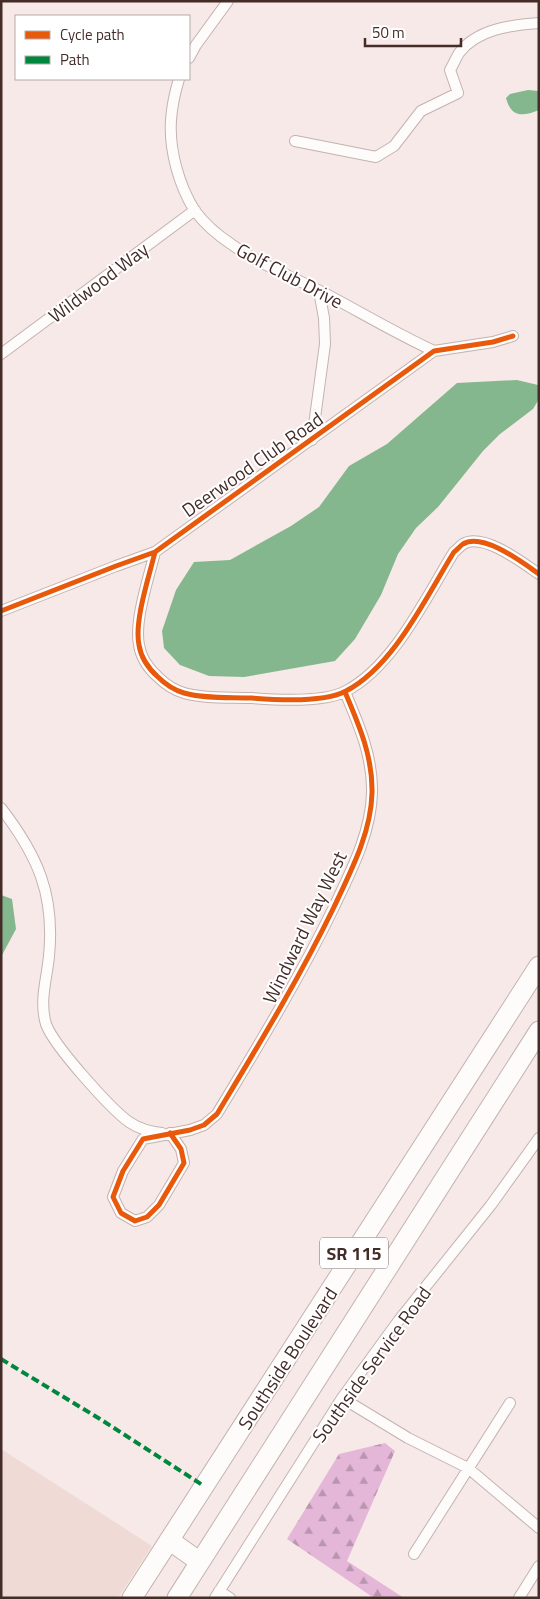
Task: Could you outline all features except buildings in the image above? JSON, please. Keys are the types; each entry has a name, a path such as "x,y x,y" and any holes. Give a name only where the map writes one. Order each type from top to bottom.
{"highway":[{"name":"Southside Boulevard","path":"132,1598 539,966"},
{"name":"Southside Boulevard","path":"177,1598 539,1031"},
{"path":"169,1540 200,1562"}],"street":[{"path":"190,56 228,1"},
{"path":"295,141 376,157 394,146 421,111 458,93 450,70 460,52 474,39 490,31 508,26 539,23"},
{"name":"Golf Club Drive","path":"179,80 171,119 171,136 178,172 195,210 230,244 246,254 319,291 396,334 434,351"},
{"name":"Wildwood Way","path":"1,354 195,210"},
{"path":"312,440 325,344 324,318 319,291"},
{"name":"Deerwood Club Road","path":"1,611 155,552 434,351 493,342 513,336"},
{"path":"155,552 138,632 138,645 143,658 151,670 163,682 192,694 275,700 314,699 345,692 360,681 387,658 454,552 464,543 476,541 486,544 512,555 539,574"},
{"name":"Windward Way West","path":"170,1133 204,1126 217,1114 310,956 364,838 370,818 372,792 369,756 360,727 345,692"},
{"path":"1,808 28,849 41,875 48,902 51,924 49,957 43,997 46,1023 53,1037 110,1104 130,1123 146,1130 170,1133"},
{"path":"170,1133 181,1149 184,1163 159,1205 147,1217 135,1221 120,1213 113,1197 123,1171 144,1139 170,1133"},
{"name":"Southside Service Road","path":"217,1594 342,1398 399,1320 490,1205 539,1138"},
{"path":"342,1398 408,1438 468,1468 539,1528"},
{"path":"414,1554 510,1403"},
{"path":"519,1598 539,1566"},
{"path":"217,1594 230,1598"}],"shaded area":[{"path":"528,90 539,91 539,110 527,114 514,112 506,98 510,94"},
{"path":"517,380 538,385 539,399 533,409 500,434 483,451 438,507 416,528 398,554 381,595 355,639 335,661 244,677 209,676 180,665 164,648 162,631 176,590 194,562 230,560 291,526 319,507 349,466 387,444 457,383"},
{"path":"1,895 12,899 16,929 1,957"},
{"path":"1,1449 152,1546 118,1598 1,1598"}],"green space":[{"path":"385,1443 395,1451 347,1561 404,1598 374,1598 287,1539 339,1454"}],"marked path":[{"path":"1,1359 100,1419 204,1486"}],"cycle path":[{"path":"1,611 155,552 434,351 493,342 513,336"},
{"path":"155,552 140,612 138,635 142,654 152,670 170,686 184,693 209,697 300,700 337,695 346,691 363,680 394,648 408,629 454,552 463,544 471,541 492,545 539,574"},
{"path":"170,1133 181,1149 184,1163 159,1205 147,1217 135,1221 121,1213 113,1197 123,1171 143,1139 190,1130 204,1125 217,1114 307,960 347,880 359,851 371,808 372,780 368,754 345,692"}]}
